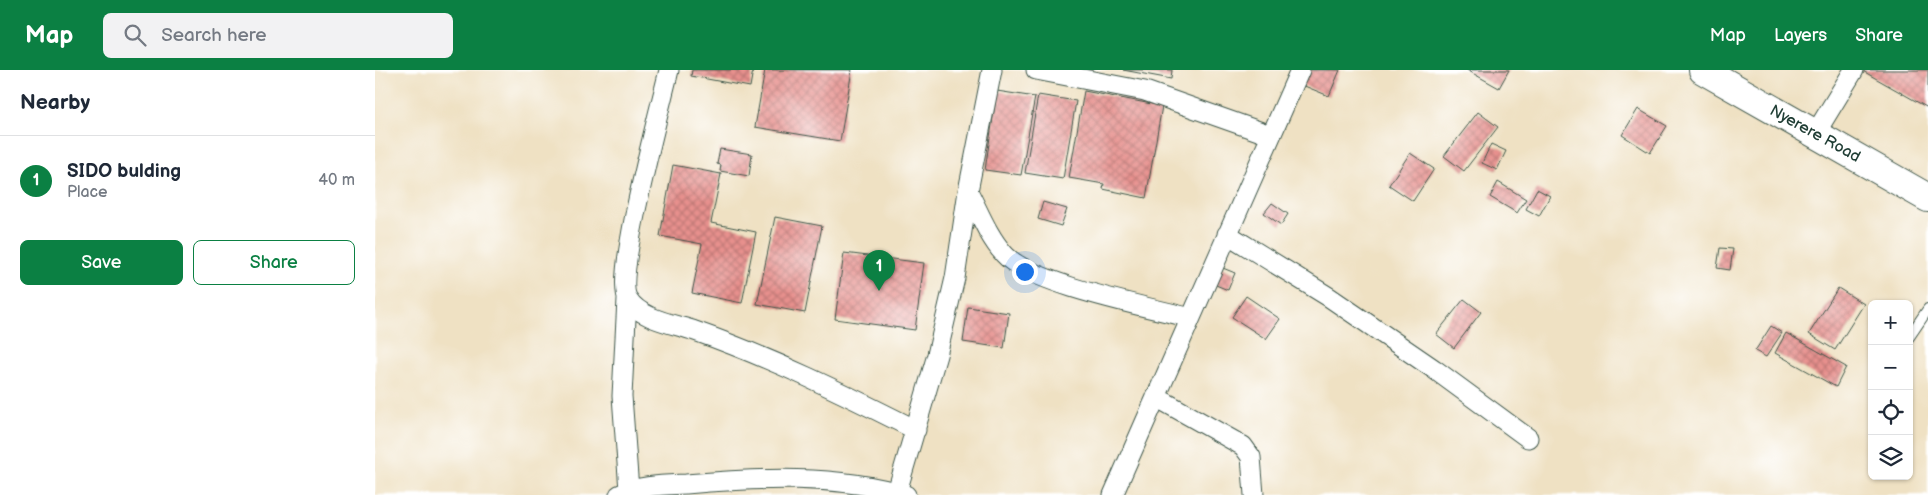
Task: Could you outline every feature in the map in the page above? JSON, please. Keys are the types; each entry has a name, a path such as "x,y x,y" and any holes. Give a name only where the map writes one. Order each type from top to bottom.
{"main road":[{"name":"Nyerere Road","path":"1703,70 1928,198"}],"street":[{"path":"669,70 630,237 624,280 627,299 622,396 624,493 711,488 777,480 842,483 900,494 937,355 955,278 968,191 992,70"},
{"path":"1036,70 1145,91 1270,135"},
{"path":"1113,495 1300,70"},
{"path":"1815,134 1853,70"},
{"path":"968,191 1004,255 1021,268 1050,280 1191,318"},
{"path":"1227,234 1329,297 1434,369 1528,438"},
{"path":"627,299 639,310 659,320 749,350 916,430"},
{"path":"1156,397 1243,446 1251,457 1254,495"}],"lane":[{"path":"1913,331 1928,309"}],"building":[{"path":"692,70 753,70 750,87 691,76"},
{"path":"765,70 852,70 840,141 755,127"},
{"path":"1123,70 1172,70 1171,79"},
{"path":"1309,70 1340,70 1329,96 1302,85"},
{"path":"1467,70 1509,70 1499,88"},
{"path":"1861,70 1928,70 1928,108"},
{"path":"997,91 1035,97 1021,175 985,170"},
{"path":"1084,91 1162,106 1146,198 1103,189 1104,184 1069,178"},
{"path":"1038,95 1076,101 1063,179 1025,173"},
{"path":"1638,109 1667,126 1650,153 1622,135"},
{"path":"1478,112 1498,127 1464,171 1444,156"},
{"path":"1491,144 1506,151 1497,170 1482,163"},
{"path":"720,149 752,154 749,176 720,171 721,165 717,164"},
{"path":"1410,153 1434,169 1413,201 1389,185"},
{"path":"673,165 721,174 711,223 756,232 742,303 692,293 702,244 660,236"},
{"path":"1498,182 1526,199 1517,213 1490,197"},
{"path":"1537,189 1550,196 1539,216 1526,209"},
{"path":"1043,202 1067,209 1061,226 1038,219"},
{"path":"1272,203 1288,214 1281,225 1264,213"},
{"path":"775,217 822,226 805,313 757,304"},
{"path":"1720,248 1733,249 1730,270 1717,268"},
{"path":"844,253 924,263 915,330 835,319"},
{"path":"1218,266 1235,273 1228,290 1211,283"},
{"path":"1838,288 1864,304 1835,350 1809,334"},
{"path":"1246,296 1280,319 1266,339 1232,317"},
{"path":"1464,299 1481,312 1454,348 1436,334"},
{"path":"968,307 1009,313 1004,348 963,342"},
{"path":"1771,326 1782,333 1766,357 1755,351"},
{"path":"1786,333 1846,367 1836,387 1775,353"}],"place":[{"name":"SIDO bulding","path":"879,291"}]}
